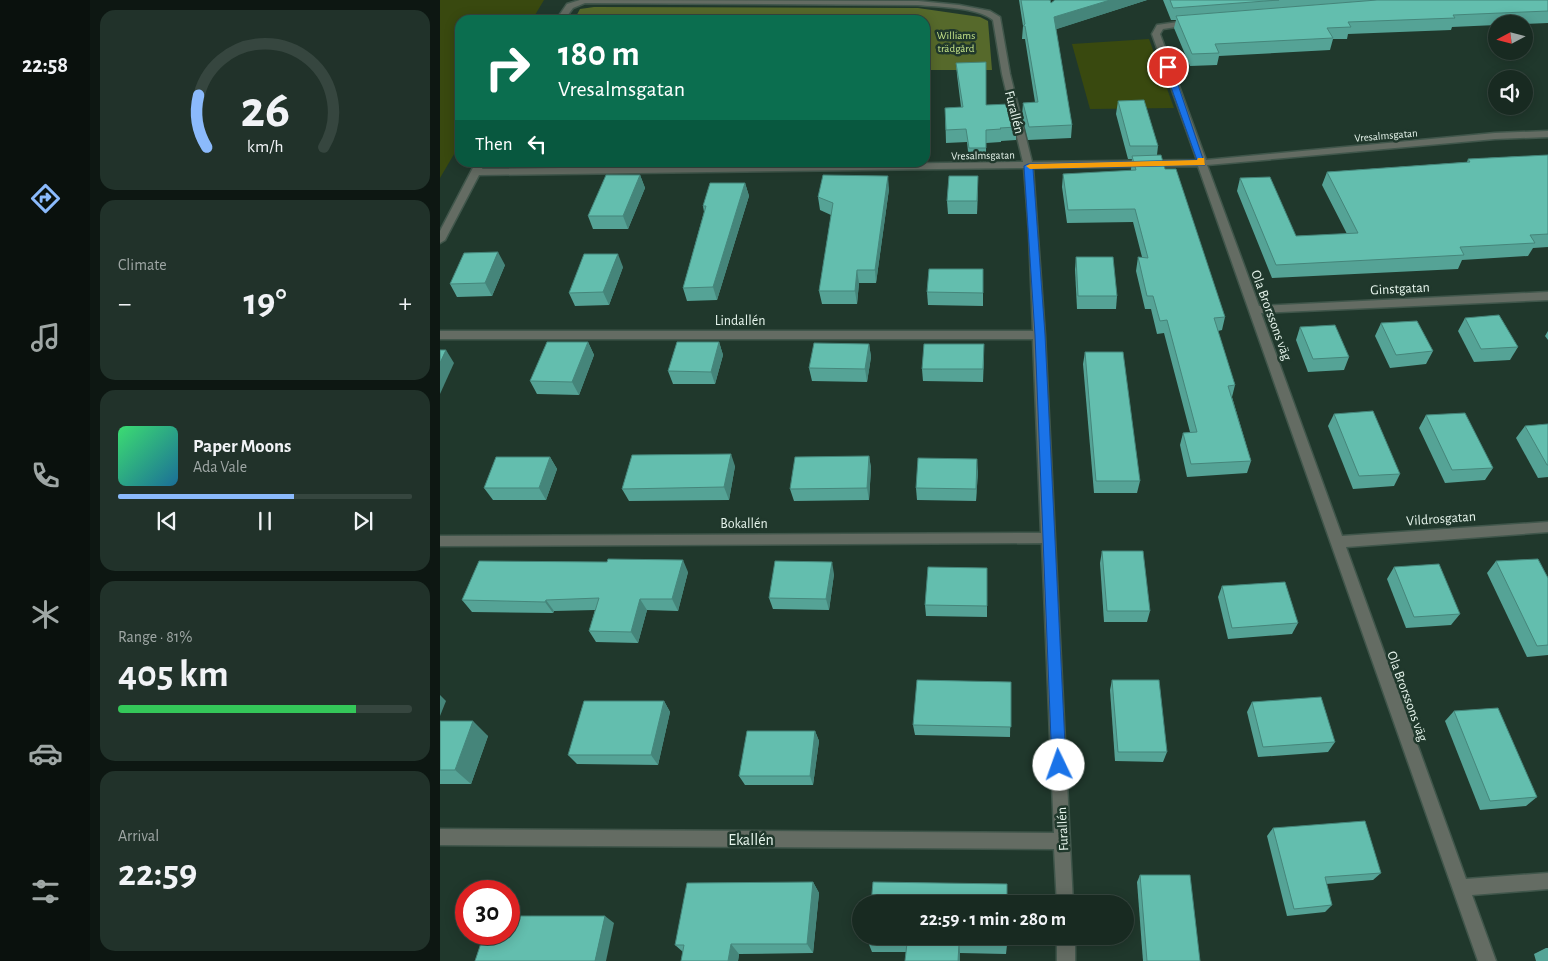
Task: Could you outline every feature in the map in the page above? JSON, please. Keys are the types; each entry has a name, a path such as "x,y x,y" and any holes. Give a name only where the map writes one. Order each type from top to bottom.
{"street":[{"name":"Furallén","path":"564,15 570,6 584,1 918,3 959,7 990,13 997,19 1006,74 1028,166 1040,335 1065,895"},
{"name":"Ola Brorssons väg","path":"1203,22 1160,27 1156,34 1487,961"},
{"name":"Vresalmsgatan","path":"930,166 1202,163 1495,136 1548,134"},
{"path":"440,240 479,167"},
{"name":"Ginstgatan","path":"1254,310 1548,296"},
{"name":"Lindallén","path":"440,335 1040,335"},
{"name":"Vildrosgatan","path":"1337,542 1548,526"},
{"name":"Bokallén","path":"440,541 1048,538"},
{"name":"Ekallén","path":"440,837 1063,840"},
{"path":"1461,888 1548,881"},
{"path":"1066,945 1066,961"}],"green space":[{"path":"440,0 544,0 535,15 455,15 455,152 440,178"},
{"name":"Williams trädgård","path":"594,7 918,8 980,17 988,21 992,70 930,70 930,15 577,15 580,9"},
{"path":"1149,39 1174,108 1090,109 1072,44"}],"building":[{"path":"1021,0 1050,0 1051,3 1055,0 1110,0 1054,17 1072,125 1029,127 1023,103 1038,102 1025,26 1023,26 1025,24"},
{"path":"1170,0 1279,0 1173,8"},
{"path":"1377,0 1548,0 1548,11 1453,15 1455,18 1348,22 1351,27 1327,28 1333,38 1215,44 1219,53 1192,54 1176,16"},
{"path":"986,62 986,105 1010,104 1016,127 986,130 986,148 969,148 966,129 946,130 945,108 963,107 956,63"},
{"path":"1144,100 1158,146 1130,146 1118,101"},
{"path":"1161,155 1165,169 1176,169 1225,317 1214,318 1235,385 1228,386 1251,461 1191,464 1183,433 1197,432 1167,320 1160,321 1153,296 1147,296 1138,257 1148,258 1135,209 1068,210 1063,174 1136,170 1132,156"},
{"path":"1548,155 1548,234 1530,235 1535,243 1460,247 1464,255 1276,265 1240,178 1270,177 1296,236 1358,233 1327,172 1470,162 1468,159"},
{"path":"606,175 640,175 623,216 588,216"},
{"path":"823,175 888,176 875,270 857,270 855,291 819,291 833,203 818,197"},
{"path":"949,176 978,176 977,201 947,201"},
{"path":"710,183 745,183 713,287 683,288 706,206 703,206"},
{"path":"498,252 485,283 450,284 464,253"},
{"path":"584,254 618,254 603,292 569,293"},
{"path":"1076,257 1113,257 1117,296 1078,296"},
{"path":"929,269 983,269 983,293 927,292"},
{"path":"1499,315 1518,347 1481,349 1465,318"},
{"path":"1417,321 1433,351 1396,355 1381,323"},
{"path":"1335,325 1349,357 1313,359 1300,327"},
{"path":"547,342 588,342 572,382 530,381"},
{"path":"677,342 719,342 711,372 668,371"},
{"path":"814,343 869,344 865,369 809,368"},
{"path":"924,344 984,344 983,369 922,369"},
{"path":"440,350 446,350 440,363"},
{"path":"1085,352 1123,352 1140,481 1096,481"},
{"path":"1373,411 1400,474 1359,476 1334,414"},
{"path":"1465,413 1493,468 1452,470 1426,415"},
{"path":"1548,424 1548,465 1547,465 1525,426"},
{"path":"731,454 724,487 622,489 632,455"},
{"path":"869,456 867,488 790,489 795,457"},
{"path":"496,457 550,457 539,488 484,488"},
{"path":"918,458 977,459 976,489 916,488"},
{"path":"1102,551 1143,551 1150,611 1107,611"},
{"path":"608,559 683,560 672,599 640,599 631,632 589,631 599,598 546,600 545,602 462,600 479,561 607,562"},
{"path":"1538,559 1548,578 1548,645 1537,646 1496,561"},
{"path":"775,561 832,562 826,599 769,598"},
{"path":"1439,564 1460,614 1414,617 1394,567"},
{"path":"928,567 987,568 987,606 925,605"},
{"path":"1285,582 1298,623 1232,628 1222,586"},
{"path":"917,680 1011,682 1011,727 913,725"},
{"path":"1112,680 1159,680 1167,752 1118,752"},
{"path":"1321,697 1335,742 1263,747 1252,702"},
{"path":"584,701 664,701 651,755 568,755"},
{"path":"1498,708 1537,797 1490,801 1454,711"},
{"path":"440,721 473,721 455,770 440,770"},
{"path":"747,731 815,731 810,776 739,776"},
{"path":"1365,821 1381,873 1325,877 1332,905 1294,909 1273,828"},
{"path":"1140,875 1190,875 1200,961 1147,961"},
{"path":"813,882 807,944 731,944 728,961 681,961 684,945 675,945 687,883"},
{"path":"873,882 1007,884 1007,895 872,895"},
{"path":"520,916 605,916 595,961 475,961 480,945 520,945"},
{"path":"907,945 959,945 958,961 905,961"}],"slow traffic":[{"path":"1030,166 1202,163 1201,159"}],"route":[{"path":"1059,765 1040,335 1028,166 1202,163 1168,67"}]}
